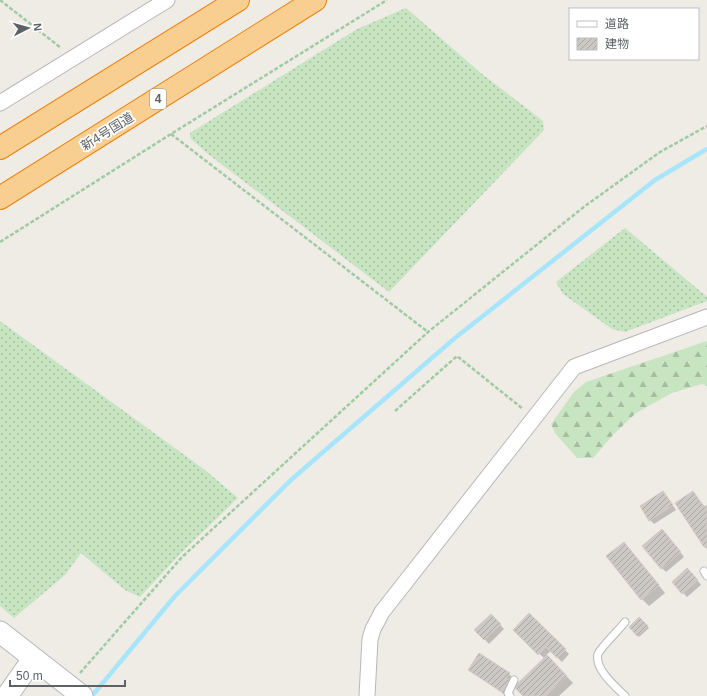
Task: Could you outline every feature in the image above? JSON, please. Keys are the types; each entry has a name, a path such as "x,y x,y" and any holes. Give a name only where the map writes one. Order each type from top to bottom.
{"highway":[{"path":"0,148 238,0"},
{"name":"新4号国道","path":"0,198 315,0"}],"street":[{"path":"0,102 167,0"},
{"path":"367,696 370,640 373,629 382,612 574,367 707,316"},
{"path":"0,632 75,691"},
{"path":"7,696 34,659"}],"lane":[{"path":"625,622 598,654 598,661 603,674 625,696"},
{"path":"510,696 508,693 514,680"}],"path":[{"path":"0,0 73,57"},
{"path":"0,242 387,0"},
{"path":"75,691 182,557 428,332 585,206 660,152 707,126"},
{"path":"171,134 428,332"},
{"path":"395,411 457,356 534,418"}],"green space":[{"path":"406,8 482,74 543,121 544,130 389,292 208,154 191,139 190,133 357,29"},
{"path":"625,228 707,297 707,301 625,332 612,329 563,294 556,282"},
{"path":"0,321 205,470 238,498 182,552 140,597 125,590 81,553 65,575 14,618 0,606"},
{"path":"707,341 707,386 702,384 672,393 636,413 613,435 593,458 577,458 555,433 551,424 574,392 586,382"}],"building":[{"path":"663,491 673,505 649,521 640,506"},
{"path":"693,491 704,507 707,505 707,545 704,547 675,503"},
{"path":"662,529 681,552 661,569 642,546"},
{"path":"624,542 659,585 641,600 606,556"},
{"path":"687,568 698,580 682,594 672,582"},
{"path":"529,613 566,649 557,658 546,647 538,655 513,630"},
{"path":"491,614 501,624 484,640 474,630"},
{"path":"639,617 648,626 637,636 629,627"},
{"path":"479,653 510,673 506,678 510,681 502,692 468,670"},
{"path":"547,655 567,676 546,696 523,696 514,687"}],"waterway":[{"path":"92,696 175,596 292,479 455,338 655,180 707,149"}]}
